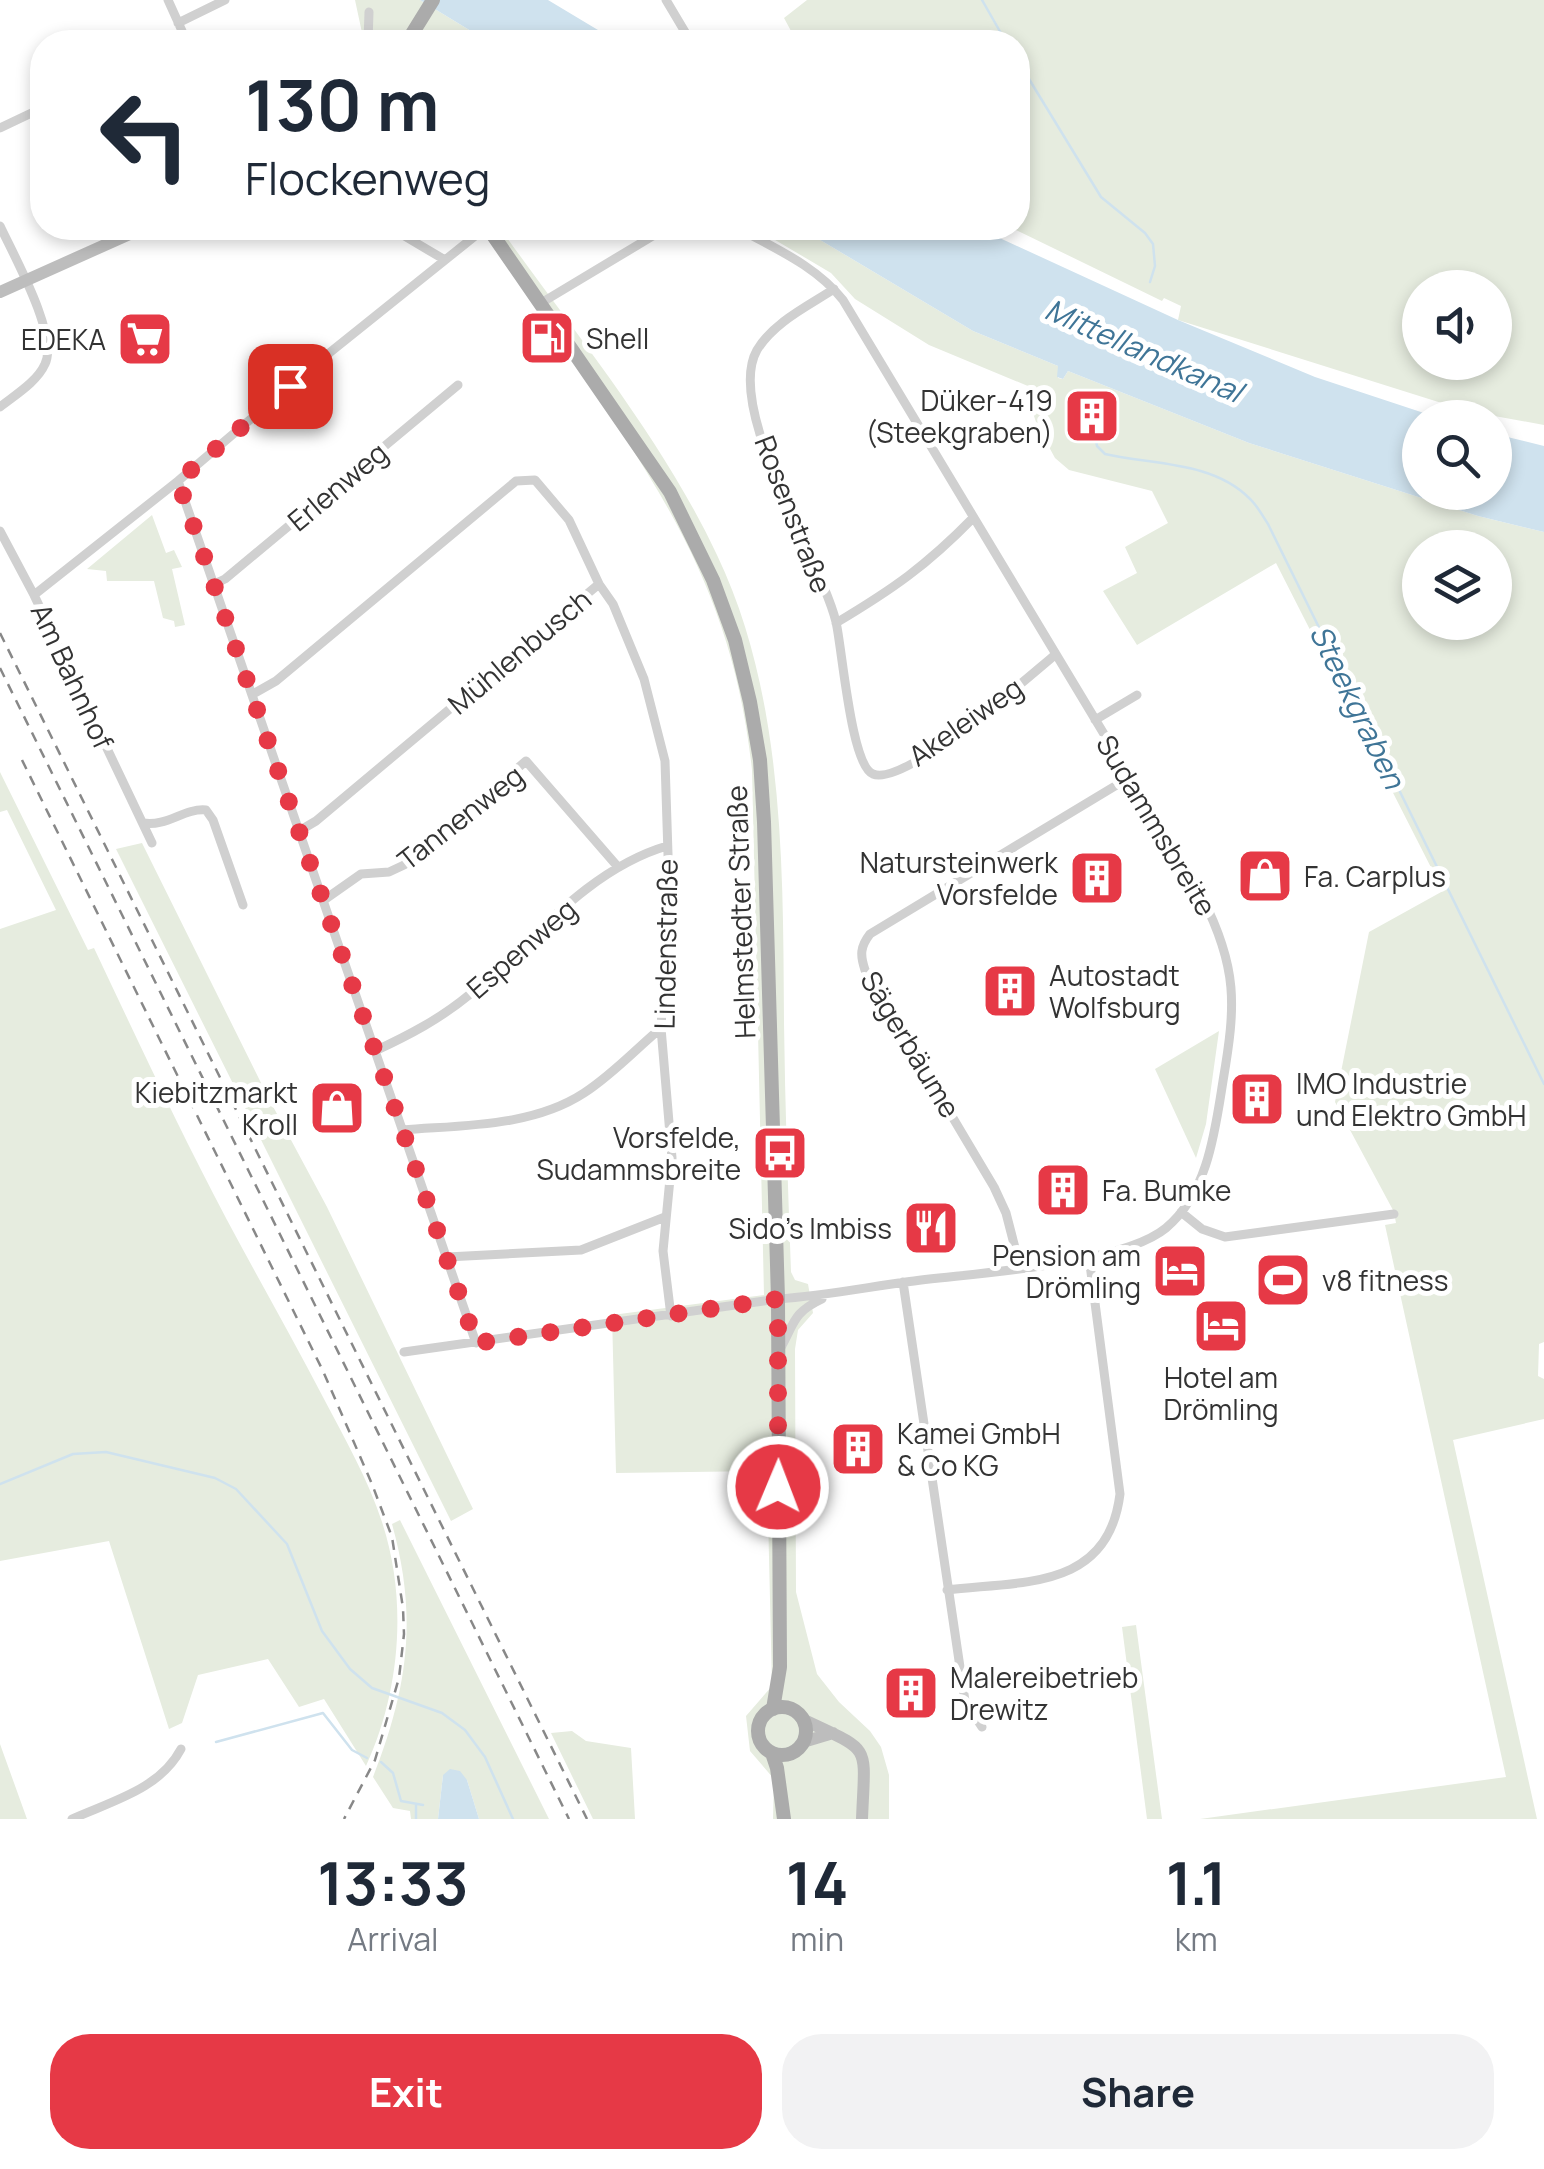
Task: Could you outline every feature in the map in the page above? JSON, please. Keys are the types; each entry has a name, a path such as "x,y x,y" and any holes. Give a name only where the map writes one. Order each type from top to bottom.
{"main road":[{"path":"414,30 434,0"},
{"path":"0,292 116,240"},
{"name":"Helmstedter Straße","path":"495,240 670,492 713,580 743,670 756,732 763,792 778,1299 780,1668 773,1709"},
{"name":"Helmstedter Straße","path":"780,1668 786,1693 798,1715"},
{"path":"784,1813 772,1753 762,1744 758,1732 762,1718 773,1709 798,1715 852,1744 864,1760 867,1778 862,1819"},
{"path":"798,1715 806,1730 803,1742"},
{"path":"784,1813 791,1753 803,1742 836,1733"},
{"path":"772,1753 791,1753"}],"street":[{"path":"168,0 181,30"},
{"path":"178,22 225,0"},
{"path":"666,0 684,30"},
{"path":"368,30 369,12"},
{"path":"0,128 30,114"},
{"path":"0,226 44,330 48,358 35,378 0,407"},
{"path":"411,240 445,260"},
{"path":"34,595 471,240"},
{"path":"541,303 646,240"},
{"path":"760,240 809,267 834,288"},
{"name":"Sudammsbreite","path":"404,1352 1118,1252 1165,1229 1182,1212 1202,1176 1213,1139 1230,1039 1232,981 1220,931 834,288"},
{"name":"Rosenstraße","path":"834,288 775,328 758,350 750,378 753,404 778,485 836,623 861,759 871,774"},
{"name":"Erlenweg","path":"214,584 225,579 458,385"},
{"name":"Mühlenbusch","path":"253,694 276,680 519,480 535,480 569,520 598,584 331,808 298,831"},
{"path":"178,481 476,1343"},
{"path":"836,623 904,582 934,558 972,518"},
{"name":"Am Bahnhof","path":"0,531 152,842"},
{"name":"Lindenstraße","path":"598,584 613,604 628,638 665,761 669,884 661,1028 672,1158 663,1251 672,1316"},
{"name":"Akeleiweg","path":"871,774 888,773 938,747 984,716 1055,655"},
{"name":"Sudammsbreite","path":"1095,720 1137,695"},
{"name":"Tannenweg","path":"324,900 361,874 388,872 404,865 526,761 618,867"},
{"name":"Sägerbäume","path":"1020,1267 1006,1213 994,1187 865,970 860,955 862,944 886,924 1130,778"},
{"path":"143,823 158,825 194,810 206,810 213,820 242,905"},
{"name":"Espenweg","path":"376,1051 443,1016 618,867 668,846"},
{"path":"403,1130 510,1121 554,1107 582,1094 661,1028"},
{"path":"1182,1212 1202,1229 1225,1237 1394,1214"},
{"path":"447,1257 581,1250 665,1217"},
{"path":"948,1590 1064,1573 1091,1558 1112,1530 1120,1494 1090,1257"},
{"path":"903,1282 965,1700 982,1728"},
{"name":"Sudammsbreite","path":"778,1352 794,1318 808,1305 829,1295"},
{"path":"72,1819 150,1784 164,1774 181,1749"}],"shaded area":[{"path":"355,0 420,0 469,30 361,30"},
{"path":"807,0 1544,0 1544,425 1512,419 1512,400 1432,400 1178,320 1181,306 1164,298 1162,301 1030,237 1030,30 790,30 784,18"},
{"path":"488,240 509,240 616,387 670,469 717,555 756,666 776,784 780,845 791,1272 795,1280 808,1284 813,1313 798,1330 795,1349 796,1592 817,1674 881,1747 889,1775 889,1819 773,1819 774,1779 750,1751 746,1716 772,1686 767,1471 616,1473 612,1315 764,1295 752,770 729,653 690,551 637,456"},
{"path":"775,240 820,240 973,331 1058,366 1058,378 1063,379 1068,371 1249,443 1402,492 1402,510 1459,510 1544,532 1544,1342 1539,1344 1538,1376 1544,1379 1544,1419 1453,1440 1537,1819 1200,1819 1506,1777 1385,1225 1396,1223 1394,1212 1335,1102 1369,932 1443,891 1276,563 1137,645 1103,591 1137,573 1125,547 1168,523 1152,491 1069,470 1055,458 1037,425 1031,407 1035,389 929,345 855,299 831,273"},
{"path":"152,515 166,553 174,550 182,567 172,569 185,625 175,627 174,621 163,618 154,581 107,581 106,571 87,569"},
{"path":"0,772 88,950 94,948 192,1153 348,1444 382,1522 395,1583 397,1646 387,1708 366,1766 324,1699 299,1707 268,1659 198,1675 182,1723 169,1729 109,1541 0,1561 0,929 56,910 7,810 0,812"},
{"path":"142,843 327,1207 473,1509 451,1521 116,849"},
{"path":"1219,1031 1206,1124 1196,1158 1155,1069"},
{"path":"400,1520 549,1819 479,1819 467,1780 443,1775 438,1819 411,1819 410,1811 393,1808 373,1777 394,1713 405,1652 405,1590 392,1524"},
{"path":"1136,1625 1162,1819 1147,1819 1122,1627"},
{"path":"572,1731 586,1741 631,1748 635,1819 593,1819 551,1733"},
{"path":"0,1744 27,1819 0,1819"}],"water":[{"path":"420,0 548,0 598,30 469,30"},
{"name":"Mittellandkanal","path":"820,240 1004,240 1178,320 1315,377 1402,406 1402,492 1249,443 1068,371 1063,379 1057,377 1058,366 973,331"},
{"path":"1512,438 1544,446 1544,532 1459,510 1512,510"},
{"path":"450,1769 460,1771 467,1780 479,1819 438,1819 443,1775"}],"waterway":[{"name":"Steekgraben","path":"982,0 999,30"},
{"name":"Steekgraben","path":"1030,81 1101,197 1153,244 1155,266 1150,282"},
{"name":"Steekgraben","path":"1093,423 1097,446 1105,454 1181,466 1218,477 1234,486 1259,510 1544,1084"},
{"path":"0,1484 73,1454 106,1452 215,1478 236,1489 287,1544 322,1631 350,1669 372,1688 442,1713 465,1730 485,1757 513,1819"},
{"path":"216,1742 323,1713 352,1750 367,1758"},
{"path":"381,1762 393,1773 401,1801 423,1805"},
{"path":"416,1805 416,1819"}],"railway":[{"path":"0,633 587,1819"},
{"path":"0,668 569,1819"},
{"path":"22,760 323,1371 392,1537 403,1608 399,1678 375,1760 344,1819"}],"place":[{"name":"Shell","path":"547,338"},
{"name":"EDEKA","path":"145,339"},
{"name":"Düker-419 (Steekgraben)","path":"1092,416"},
{"name":"Fa. Carplus","path":"1265,876"},
{"name":"Natursteinwerk Vorsfelde","path":"1097,878"},
{"name":"Autostadt Wolfsburg","path":"1010,991"},
{"name":"IMO Industrie und Elektro GmbH","path":"1257,1099"},
{"name":"Kiebitzmarkt Kroll","path":"337,1108"},
{"name":"Vorsfelde, Sudammsbreite","path":"780,1153"},
{"name":"Fa. Bumke","path":"1063,1190"},
{"name":"Sido's Imbiss","path":"931,1228"},
{"name":"Pension am Drömling","path":"1180,1271"},
{"name":"v8 fitness","path":"1283,1280"},
{"name":"Hotel am Drömling","path":"1221,1326"},
{"name":"Kamei GmbH & Co KG","path":"858,1449"},
{"name":"Malereibetrieb Drewitz","path":"911,1693"}],"route":[{"path":"290,386 178,481 476,1343 778,1299 778,1487"}]}
